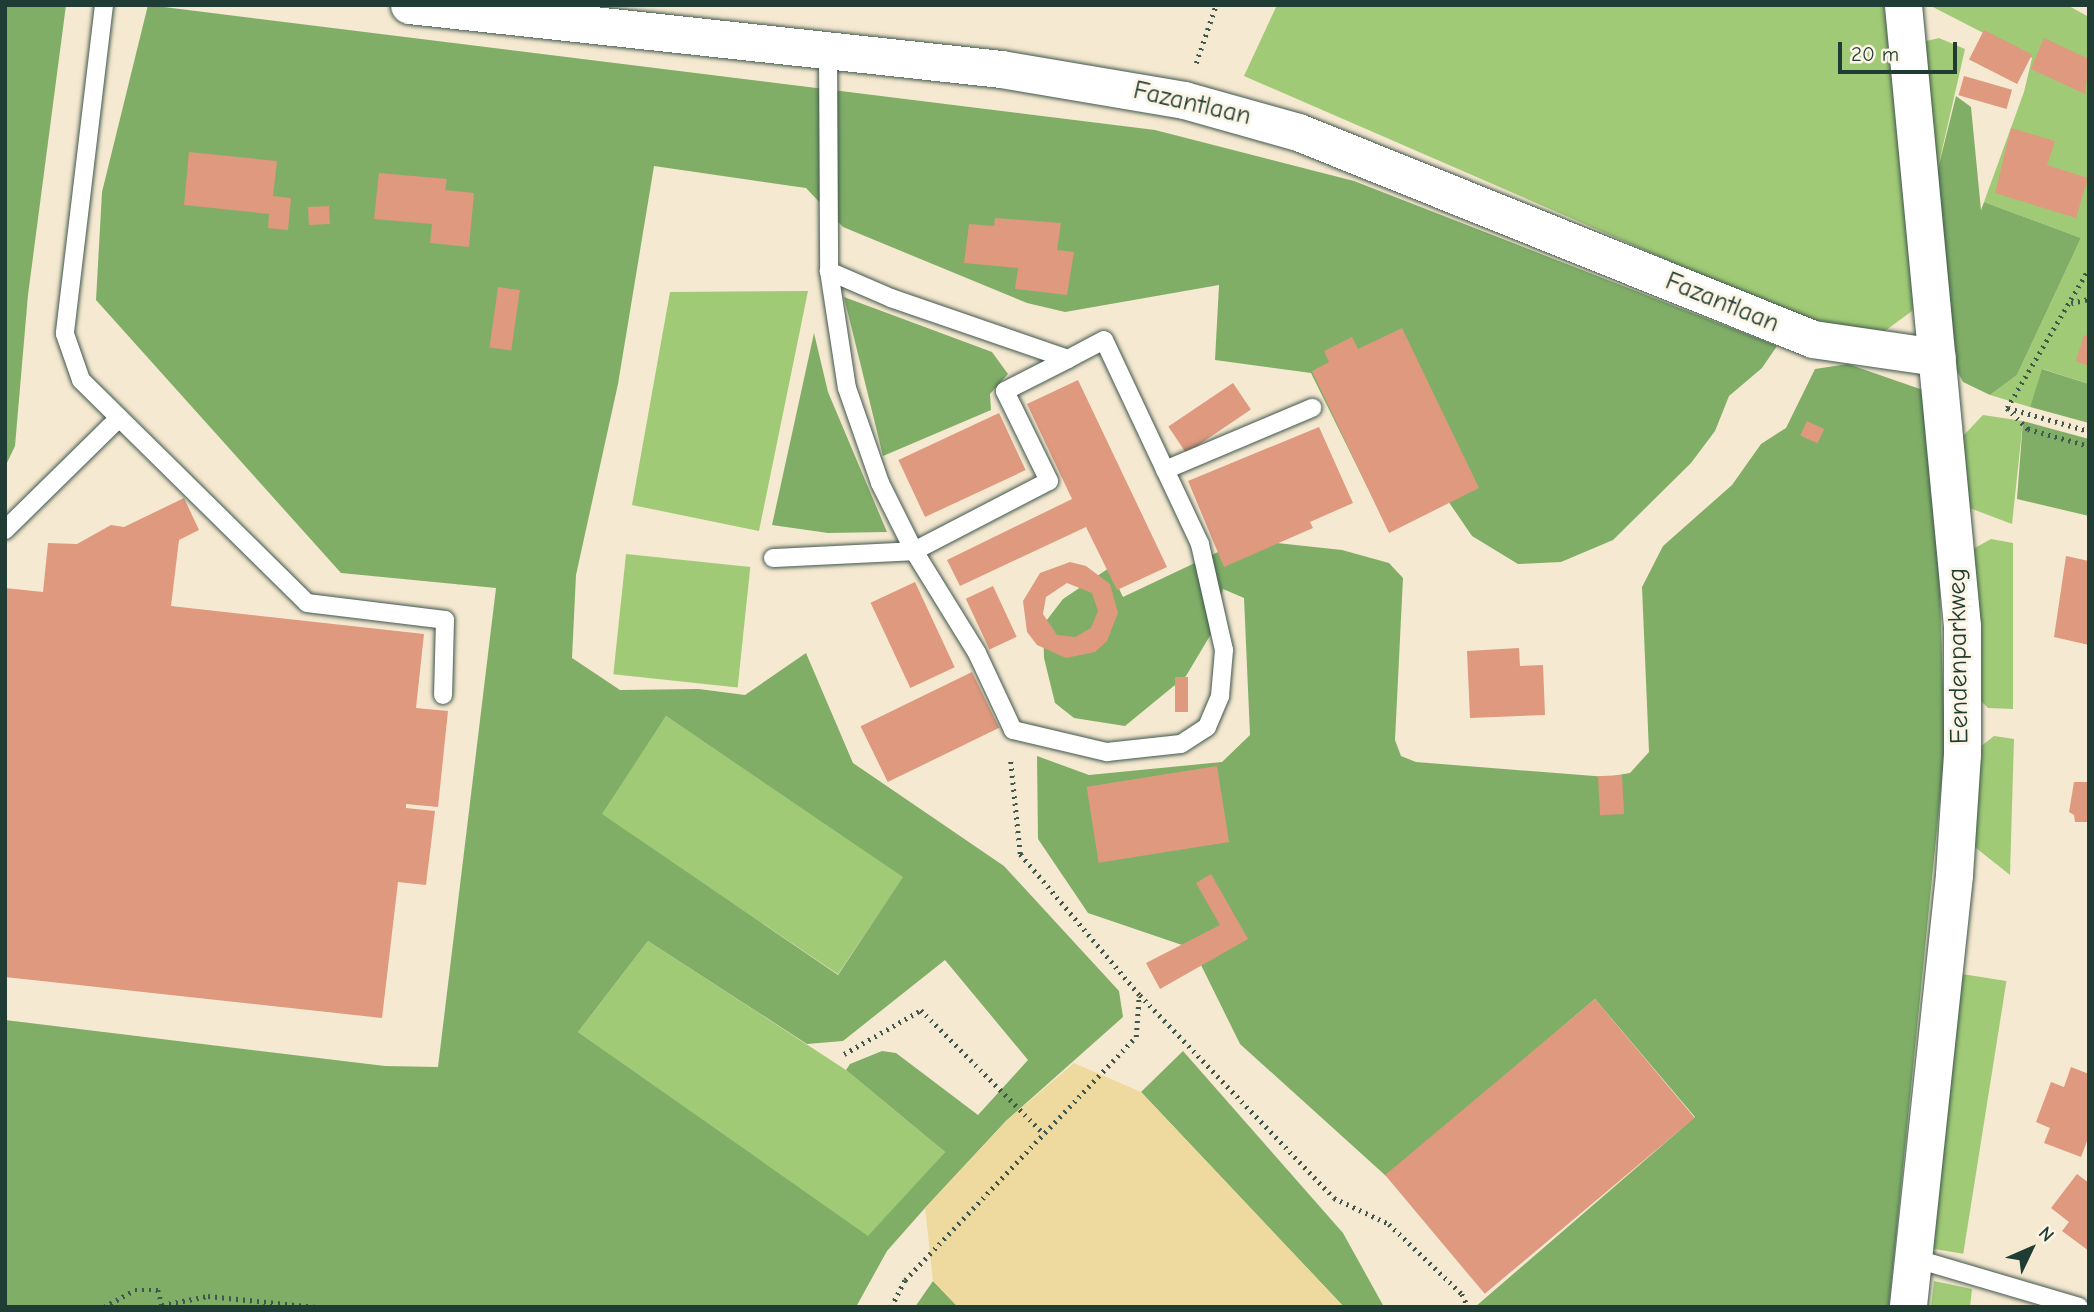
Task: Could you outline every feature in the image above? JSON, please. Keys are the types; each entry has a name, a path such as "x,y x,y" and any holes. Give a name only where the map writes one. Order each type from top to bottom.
{"street":[{"name":"Fazantlaan","path":"410,5 1099,83 1246,116 1356,155 1813,339 1937,357"},
{"name":"Eendenparkweg","path":"1903,5 1960,600 1962,754 1954,875 1908,1307"}],"lane":[{"path":"104,5 65,334 81,380 307,603 445,620 443,695"},
{"path":"773,558 914,551 1049,481 1005,391 1104,340 1200,544 1224,650 1220,696 1207,727 1181,744 1107,752 1013,730 977,653 914,551 880,483 855,414 836,332 829,271 828,51"},
{"path":"829,271 891,298 1068,359"},
{"path":"1165,470 1312,408"},
{"path":"5,530 118,419"},
{"path":"1913,1258 2079,1307"}],"path":[{"path":"1194,68 1216,5"},
{"path":"2007,408 2089,268"},
{"path":"2070,303 2089,299"},
{"path":"2007,408 2089,431"},
{"path":"2007,408 2028,429 2089,446"},
{"path":"1013,730 1010,765 1020,854 1139,995 1334,1198 1389,1224 1462,1294 1468,1307"},
{"path":"891,1307 905,1280 1136,1037 1139,995"},
{"path":"844,1054 921,1010 1044,1134"},
{"path":"104,1307 135,1290 158,1290 162,1305 208,1296 316,1307"}],"green space":[{"path":"5,5 66,5 28,295 15,446 5,467"},
{"path":"148,5 1155,130 1354,181 1777,346 1762,368 1729,396 1715,431 1691,463 1613,540 1561,562 1518,564 1472,536 1446,498 1387,527 1311,373 1215,360 1219,285 1065,312 1027,303 843,227 806,188 654,166 618,384 576,575 572,658 620,690 699,689 745,695 806,653 853,763 1004,866 1119,991 1123,1017 1006,1121 925,1208 887,1251 856,1307 5,1307 5,1020 385,1066 438,1067 496,588 341,573 96,300 102,192","holes":["666,716 903,877 838,975 602,814","648,941 807,1044 843,1041 945,960 1028,1060 978,1115 896,1053 882,1051 850,1064 846,1070 945,1152 868,1236 578,1032"]},
{"path":"1277,5 1884,5 1917,299 1912,311 1878,336 1826,329 1244,76"},
{"path":"1929,5 2067,5 2089,17 2089,384 2043,369 2030,407 1990,395 2017,375 2081,238 1984,202 2024,92 2032,58"},
{"path":"1939,38 1965,49 1935,181 1922,42"},
{"path":"1956,96 1971,107 1981,210 1984,202 2081,238 2017,375 1990,395 1963,382 1954,365 1935,181"},
{"path":"808,291 759,531 632,505 670,292"},
{"path":"844,297 992,352 1008,374 990,394 991,410 883,456"},
{"path":"814,333 828,392 887,532 828,533 772,525"},
{"path":"1848,364 1923,390 1939,562 1945,749 1889,1307 1475,1307 1695,1117 1595,999 1386,1176 1240,1044 1200,963 1182,945 1088,913 1038,839 1037,756 1089,775 1222,762 1250,735 1244,598 1223,589 1211,634 1186,676 1125,726 1074,718 1055,703 1044,658 1043,625 1063,599 1109,568 1123,597 1218,552 1258,541 1342,550 1389,563 1403,578 1395,740 1401,756 1416,762 1607,777 1630,773 1649,752 1642,587 1663,546 1732,485 1761,444 1786,428 1815,369"},
{"path":"2042,369 2089,384 2089,423 2030,407"},
{"path":"1983,415 2023,421 2012,524 1967,507 1963,436"},
{"path":"2023,421 2089,439 2089,516 2017,499"},
{"path":"1991,539 2013,543 2013,709 1988,708 1975,695 1973,549"},
{"path":"626,554 750,567 738,687 613,674"},
{"path":"666,716 904,876 838,974 600,814"},
{"path":"1994,736 2014,739 2010,875 1971,844 1975,751"},
{"path":"648,941 846,1070 945,1152 868,1237 578,1032"},
{"path":"1962,974 2006,981 1963,1254 1919,1247"},
{"path":"1183,1051 1343,1233 1384,1307 1344,1307 1141,1092"},
{"path":"933,1281 958,1307 915,1307"},
{"path":"1934,1281 1972,1289 1970,1307 1931,1307"}],"sand":[{"path":"1074,1063 1141,1092 1344,1307 958,1307 933,1281 925,1208 1006,1121"}],"building":[{"path":"1984,30 2032,55 2017,84 1969,59"},
{"path":"2044,38 2089,59 2085,94 2031,69"},
{"path":"1964,76 2012,90 2007,109 1958,95"},
{"path":"2011,128 2055,141 2047,165 2088,178 2076,218 1995,193"},
{"path":"189,152 277,161 273,196 291,198 288,230 268,228 269,214 184,205"},
{"path":"379,173 447,179 445,190 474,193 469,247 430,243 432,224 374,219"},
{"path":"329,206 330,224 309,225 308,207"},
{"path":"995,218 1061,223 1057,250 1074,252 1067,295 1015,289 1018,268 964,263 969,224 994,226"},
{"path":"498,287 520,290 511,350 490,347"},
{"path":"1402,328 1479,488 1389,533 1312,371 1329,362 1324,351 1352,337 1358,349"},
{"path":"2084,335 2089,337 2089,366 2076,361"},
{"path":"1078,380 1167,567 1117,590 1086,527 960,586 947,560 1072,499 1027,404"},
{"path":"1233,383 1251,410 1186,453 1168,427"},
{"path":"999,413 1026,470 925,517 898,460"},
{"path":"1807,421 1824,429 1817,444 1800,436"},
{"path":"1319,427 1353,503 1310,522 1313,528 1224,567 1188,481"},
{"path":"184,498 199,530 179,540 171,606 424,634 416,708 448,711 438,807 406,804 406,808 435,811 426,885 398,882 382,1018 5,977 5,588 43,592 48,543 77,544 111,525 124,527"},
{"path":"2066,556 2089,561 2089,645 2054,637"},
{"path":"1070,562 1086,566 1110,584 1118,613 1107,641 1095,652 1066,658 1037,645 1027,632 1023,601 1040,573","holes":["1067,583 1092,593 1098,611 1091,628 1075,637 1057,635 1043,614 1046,597"]},
{"path":"915,582 955,667 910,688 871,603"},
{"path":"993,586 1017,637 989,649 966,599"},
{"path":"1519,648 1520,666 1543,665 1545,715 1470,718 1467,651"},
{"path":"972,672 999,728 888,782 861,726"},
{"path":"1175,677 1188,677 1188,712 1175,712"},
{"path":"1217,766 1229,842 1099,863 1087,787"},
{"path":"1622,775 1624,814 1600,815 1598,776"},
{"path":"2074,782 2089,782 2089,822 2075,822 2074,815 2069,812"},
{"path":"1211,874 1248,939 1160,989 1146,963 1220,925 1196,883"},
{"path":"1595,999 1695,1118 1485,1294 1385,1175"},
{"path":"2071,1067 2089,1074 2089,1136 2081,1157 2044,1143 2050,1128 2036,1122 2051,1082 2064,1087"},
{"path":"2077,1174 2089,1183 2089,1251 2062,1231 2069,1222 2051,1208"}]}
